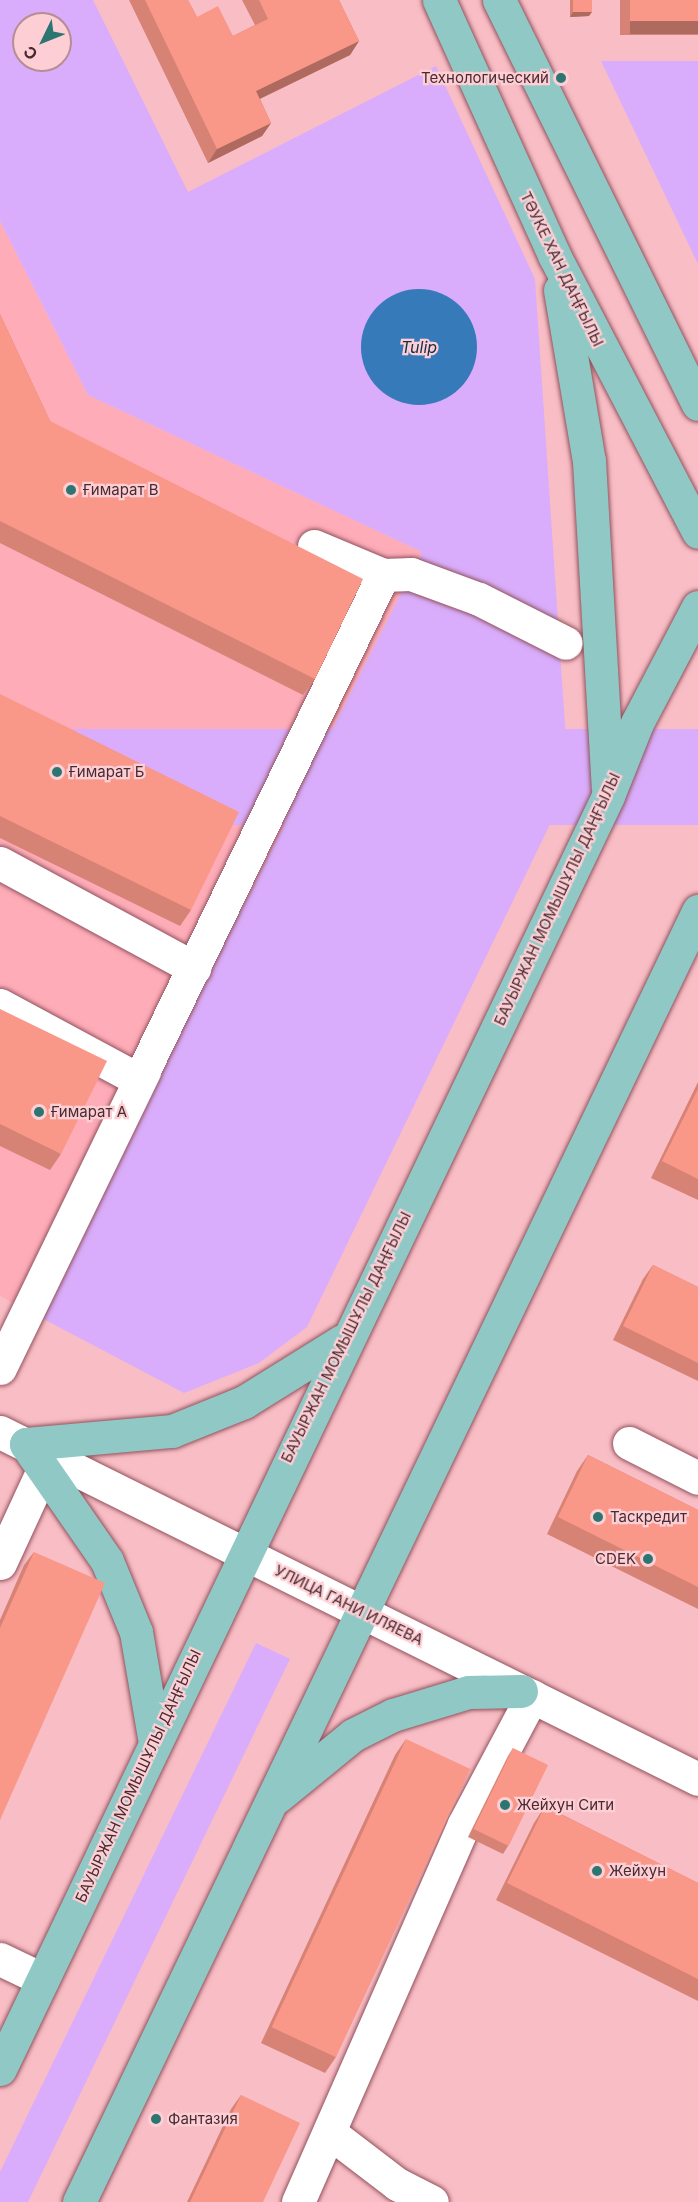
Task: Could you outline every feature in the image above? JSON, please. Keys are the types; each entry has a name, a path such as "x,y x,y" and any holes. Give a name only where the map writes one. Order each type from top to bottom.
{"main road":[{"name":"ТӘУКЕ ХАН ДАҢҒЫЛЫ","path":"439,0 554,255 698,532"},
{"path":"499,0 698,404"},
{"path":"554,255 589,461 608,796"},
{"name":"БАУЫРЖАН МОМЫШҰЛЫ ДАҢҒЫЛЫ","path":"0,2068 344,1340 608,796 637,723 698,607"},
{"path":"79,2202 698,910"},
{"path":"155,1743 132,1622 107,1561 23,1449 172,1431 244,1402 344,1340"},
{"path":"268,1804 353,1735 393,1715 468,1692 526,1693"}],"street":[{"path":"314,546 383,575 411,574 479,599 566,643"},
{"path":"0,1368 383,575"},
{"path":"0,863 194,968"},
{"path":"0,1005 139,1080 144,1071"},
{"path":"629,1443 698,1478"},
{"path":"0,1563 23,1449"},
{"name":"УЛИЦА ГАНИ ИЛЯЕВА","path":"23,1449 364,1611 698,1779"},
{"path":"298,2202 464,1824 526,1693"},
{"path":"0,1959 42,1979"},
{"path":"329,2132 398,2184 432,2202"}],"shaded area":[{"path":"0,0 93,0 188,192 436,66 535,279 569,785 307,1327 259,1363 184,1393 36,1315 422,552 88,395 0,221"},
{"path":"601,61 698,61 698,264"},
{"path":"0,221 88,395 422,552 36,1315 0,1296"},
{"path":"0,729 698,729 698,825 0,825"},
{"path":"256,1643 290,1659 28,2202 0,2202 0,2172"}],"water":[{"name":"Tulip","path":"419,289 441,293 460,306 473,325 477,347 473,369 460,388 441,401 419,405 397,401 378,388 365,369 361,347 365,325 378,306 397,293"}],"building":[{"path":"145,0 188,0 197,17 218,6 233,36 268,19 259,0 339,0 359,41 256,91 271,123 217,149"},
{"path":"573,0 592,0 592,12 573,12"},
{"path":"630,0 698,0 698,21 630,21"},
{"name":"Ғимарат В","path":"0,314 50,421 363,579 315,679 0,521"},
{"name":"Ғимарат Б","path":"0,694 239,812 191,910 0,816"},
{"name":"Ғимарат А","path":"0,1009 107,1061 61,1154 0,1124"},
{"path":"698,1089 698,1179 662,1161"},
{"path":"653,1265 698,1287 698,1363 623,1326"},
{"path":"588,1455 698,1510 698,1587 558,1517"},
{"path":"34,1552 105,1583 0,1820 0,1628"},
{"path":"406,1739 470,1769 336,2057 272,2027"},
{"name":"Жейхун Сити","path":"513,1748 548,1765 509,1846 474,1829"},
{"path":"545,1806 698,1883 698,1979 507,1883"},
{"path":"241,2095 300,2123 263,2202 190,2202"}],"place":[{"name":"Технологический","path":"561,78"},
{"name":"Ғимарат В","path":"71,490"},
{"name":"Ғимарат Б","path":"57,772"},
{"name":"Ғимарат А","path":"39,1112"},
{"name":"Таскредит","path":"598,1517"},
{"name":"CDEK","path":"648,1559"},
{"name":"Жейхун Сити","path":"505,1805"},
{"name":"Жейхун","path":"597,1871"},
{"name":"Фантазия","path":"156,2119"}]}
